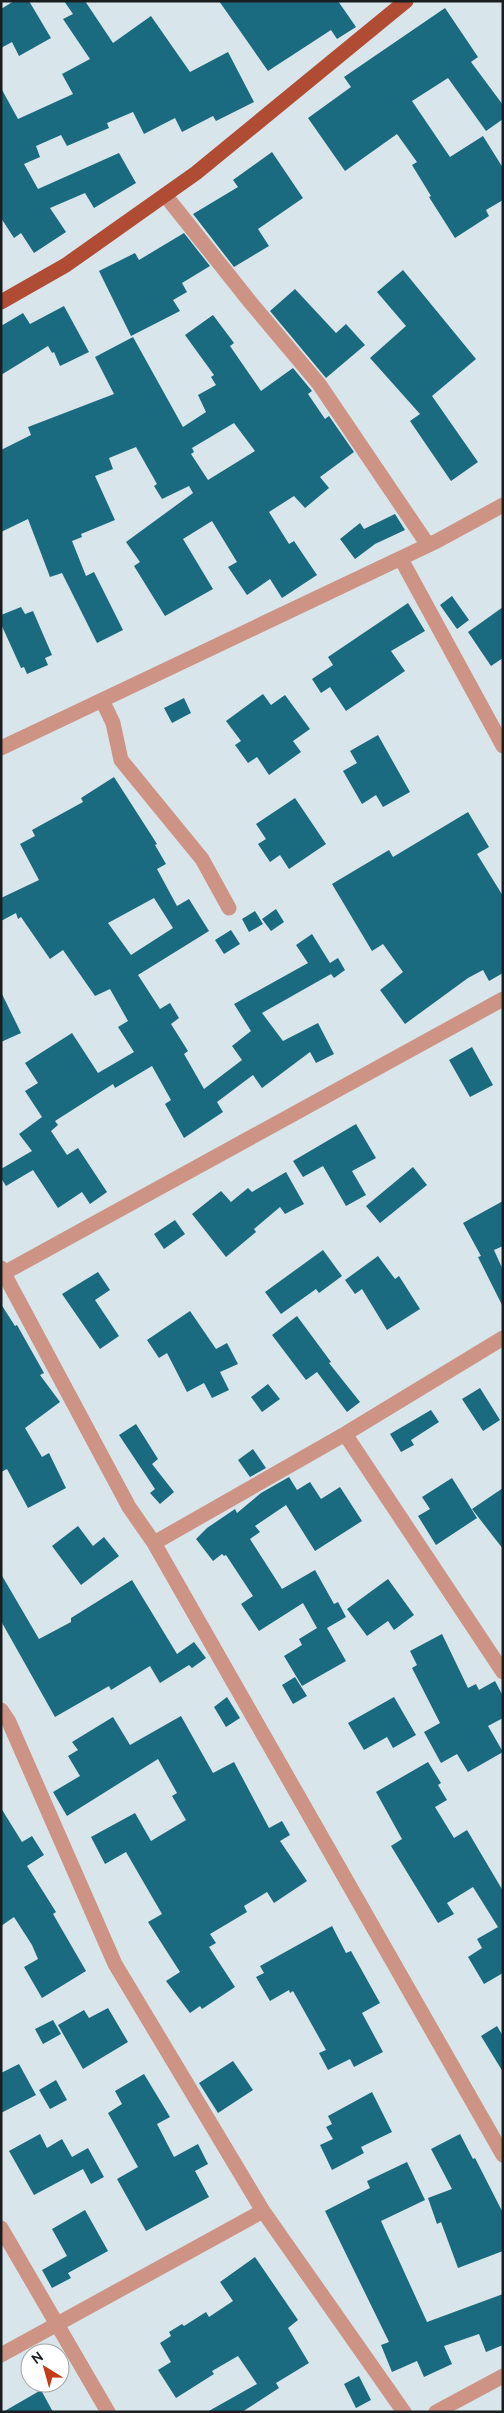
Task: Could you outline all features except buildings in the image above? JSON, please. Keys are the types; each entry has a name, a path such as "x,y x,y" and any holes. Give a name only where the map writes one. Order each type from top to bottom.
{"main road":[{"path":"1,302 66,265 196,173 398,4"}],"street":[{"path":"165,195 251,303 319,384 428,545"},
{"path":"1,748 400,559 503,505"},
{"path":"400,559 503,746"},
{"path":"102,700 112,723 121,760 202,859 229,908"},
{"path":"503,999 3,1271 129,1507 154,1543 503,2155"},
{"path":"154,1543 345,1434 503,1338"},
{"path":"345,1434 503,1672"},
{"path":"1,1710 9,1722 115,1964 263,2210 404,2412"},
{"path":"1,2355 263,2210"},
{"path":"1,2228 108,2412"},
{"path":"436,2412 503,2376"}]}
